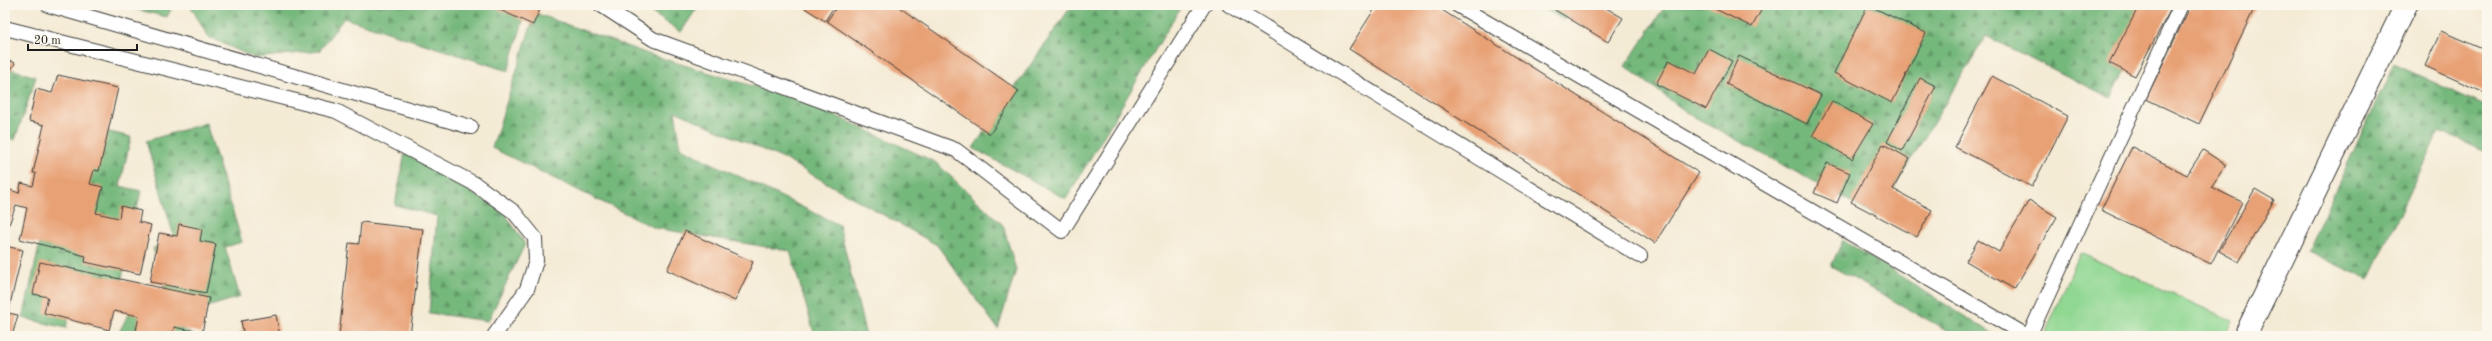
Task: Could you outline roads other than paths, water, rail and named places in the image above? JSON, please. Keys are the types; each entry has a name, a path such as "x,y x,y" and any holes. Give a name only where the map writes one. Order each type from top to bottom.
{"street":[{"path":"2245,336 2406,5"}],"lane":[{"path":"48,5 471,127"},
{"path":"602,5 653,39 956,150 1062,231 1204,5"},
{"path":"1229,5 1640,256"},
{"path":"1457,5 2028,336 2181,5"},
{"path":"5,28 336,111 475,184 514,212 535,238 536,261 526,289 494,336"}]}
